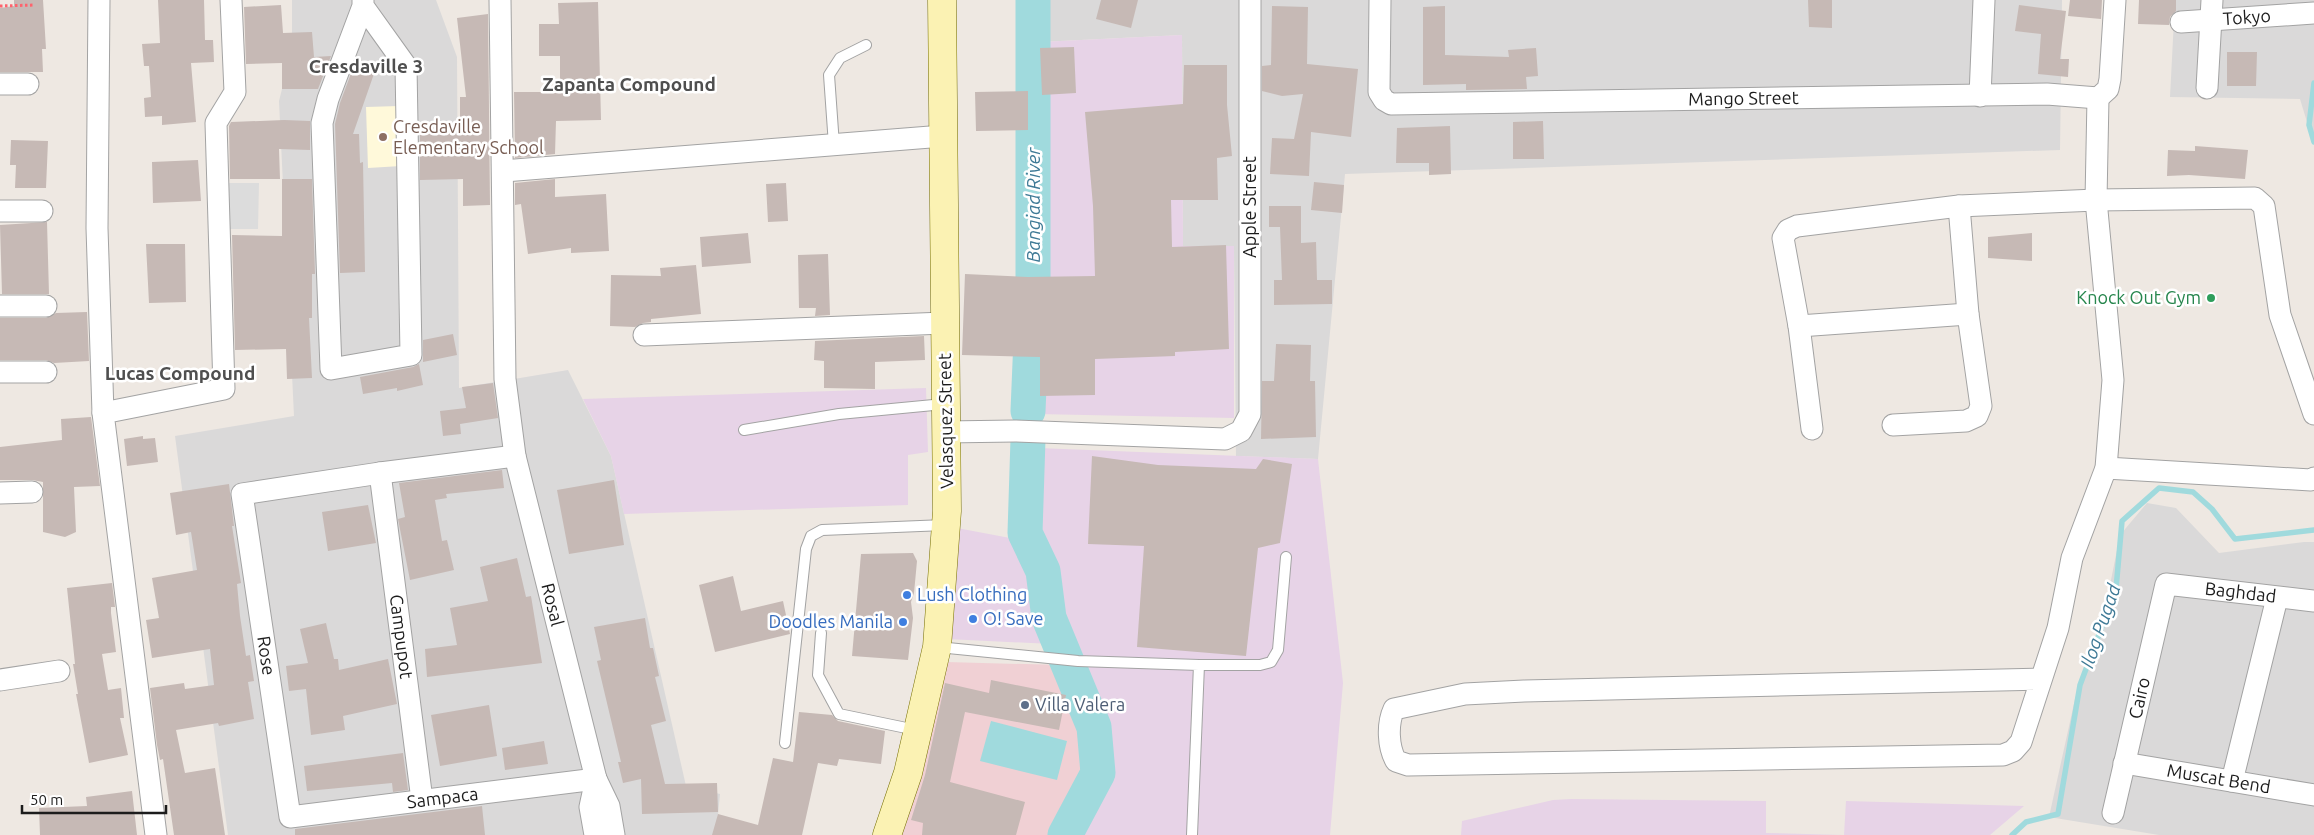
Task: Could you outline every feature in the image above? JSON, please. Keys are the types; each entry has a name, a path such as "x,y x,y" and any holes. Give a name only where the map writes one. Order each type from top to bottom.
{"main road":[{"name":"Velasquez Street","path":"887,835 908,774 937,647 946,525 942,0"}],"street":[{"path":"99,0 97,228 103,412 156,835"},
{"path":"103,412 224,388 216,123 235,92 231,0"},
{"name":"Rosal","path":"500,0 505,378 511,430 515,456 596,780"},
{"name":"Apple Street","path":"945,432 1015,431 1225,439 1241,431 1250,414 1250,0"},
{"name":"Mango Street","path":"1380,0 1379,92 1384,100 1391,104 2047,94 2098,98"},
{"path":"1980,96 1984,0"},
{"path":"2041,680 1524,691 1465,694 1394,709 1389,720 1392,753 1396,761 1408,765 2003,755 2013,751 2020,742 2041,680 2058,628 2072,558 2106,468 2113,380 2096,200 2098,98 2108,90 2110,79 2115,0"},
{"path":"363,3 406,66 411,355 331,369 322,124 328,99 363,3"},
{"name":"Tokyo","path":"2181,22 2211,10 2307,9"},
{"path":"2207,88 2211,10"},
{"path":"0,84 28,84"},
{"path":"503,172 943,136"},
{"path":"1812,429 1799,326 1783,238 1788,230 1796,226 1959,206 2096,200 2255,198 2264,206 2280,314 2314,414"},
{"path":"1893,425 1966,421 1976,416 1981,406 1968,314 1959,206"},
{"path":"0,211 42,211"},
{"path":"0,306 46,306"},
{"path":"1799,326 1968,314"},
{"path":"644,335 944,323"},
{"path":"0,372 46,372"},
{"path":"380,473 515,456"},
{"path":"2106,468 2312,480 2314,478"},
{"name":"Rose","path":"290,817 242,494 380,473"},
{"name":"Campupot","path":"380,473 422,800"},
{"path":"0,493 32,492"},
{"name":"Baghdad","path":"2166,584 2314,601"},
{"name":"Cairo","path":"2113,813 2166,584"},
{"path":"2232,781 2277,598"},
{"path":"0,680 59,671"},
{"name":"Muscat Bend","path":"2124,763 2314,795"},
{"path":"595,835 590,807 596,780"},
{"path":"596,780 609,806 614,835"},
{"name":"Sampaca","path":"290,817 596,780"}],"lane":[{"path":"834,145 828,75 840,58 866,45"},
{"path":"744,430 839,414 946,403"},
{"path":"785,743 806,549 811,536 822,530 946,525"},
{"path":"937,647 1078,661 1260,665 1271,662 1278,650 1286,557"},
{"path":"821,633 818,675 838,714 918,730"},
{"path":"1192,835 1199,665"}],"path":[{"path":"0,6 35,5"}],"shaded area":[{"path":"292,0 436,0 457,57 459,388 568,370 611,456 686,786 720,794 716,835 228,835 175,436 294,416 279,101 292,49"},
{"path":"1043,0 2062,0 2060,150 1345,174 1318,459 1236,456 1234,247 1183,246 1182,35 1040,42"},
{"path":"2175,0 2314,0 2314,145 2300,99 2170,97"},
{"path":"1182,35 1183,246 1234,246 1234,418 1036,414 1040,42"},
{"name":"Cresdaville Elementary School","path":"399,106 401,166 368,168 366,107"},
{"path":"221,183 259,183 258,229 221,229"},
{"path":"926,388 928,452 908,455 908,505 624,514 611,456 583,399"},
{"name":"Villa Valera","path":"1038,448 1318,459 1343,683 1330,835 1075,835 1104,785 1105,737 1086,694 1056,613 1050,562 1035,532"},
{"path":"2147,503 2176,508 2219,553 2314,542 2314,835 2159,835 2049,817 2075,699 2105,610 2120,535"},
{"path":"957,528 1021,540 1037,577 1042,618 1052,644 947,639"},
{"path":"946,662 1061,665 1091,738 1091,775 1060,835 900,835"},
{"path":"1553,800 1766,801 1766,833 1844,835 1461,835 1462,821"},
{"path":"1846,801 2024,806 1990,835 1844,835"}],"water":[{"path":"991,721 1067,741 1057,780 980,761"}],"building":[{"path":"14,0 43,0 46,49 42,49 43,72 0,72 0,8 14,6"},
{"path":"158,0 204,0 205,40 213,40 214,62 191,63 196,122 162,125 162,116 145,117 144,98 151,97 149,66 144,66 142,44 160,43"},
{"path":"1101,0 1138,0 1131,28 1096,19"},
{"path":"1808,0 1832,0 1832,28 1809,27"},
{"path":"2070,0 2102,0 2101,19 2068,16"},
{"path":"2139,0 2176,0 2176,11 2170,17 2169,25 2138,24"},
{"path":"598,2 601,120 556,121 555,154 515,158 514,92 558,92 558,86 560,86 560,56 539,56 539,24 559,24 558,3"},
{"path":"281,5 283,33 312,32 314,57 331,56 318,89 282,89 282,63 246,64 244,7"},
{"path":"2019,5 2066,11 2060,59 2069,59 2068,77 2038,74 2041,34 2015,31"},
{"path":"1272,6 1308,7 1307,64 1358,69 1351,137 1311,132 1309,176 1270,174 1272,138 1294,139 1303,94 1282,96 1262,91 1262,66 1271,65"},
{"path":"1445,6 1445,55 1509,57 1508,50 1536,48 1538,76 1526,77 1527,89 1466,90 1466,84 1423,85 1423,7"},
{"path":"488,14 490,205 463,206 463,179 420,180 420,126 460,125 460,97 466,97 457,18"},
{"path":"1074,47 1076,93 1042,95 1040,48"},
{"path":"2227,52 2257,52 2256,86 2227,86"},
{"path":"356,60 376,68 353,134 359,134 360,163 363,162 365,272 340,273 335,124 340,103"},
{"path":"1184,65 1227,65 1227,105 1232,156 1217,158 1218,200 1171,200 1172,247 1226,245 1229,349 1175,352 1175,356 1095,359 1095,395 1040,396 1040,357 962,355 965,274 1028,277 1095,276 1093,206 1085,112 1183,104"},
{"path":"1028,91 1028,130 976,131 975,92"},
{"path":"310,121 310,150 279,149 280,179 230,179 229,126 231,122"},
{"path":"1543,121 1544,159 1513,159 1513,122"},
{"path":"1450,126 1451,174 1429,175 1429,163 1396,163 1397,128"},
{"path":"11,140 48,141 46,188 15,188 16,165 10,165"},
{"path":"2195,146 2248,150 2245,179 2189,175 2167,176 2168,150 2195,151"},
{"path":"198,160 201,201 153,203 152,162"},
{"path":"282,179 312,179 315,274 312,274 312,318 309,318 312,378 287,379 286,349 235,350 232,235 282,236"},
{"path":"555,179 555,197 606,194 609,251 571,253 571,248 528,254 521,204 515,205 515,183"},
{"path":"1314,182 1344,185 1342,213 1311,210"},
{"path":"786,183 788,221 768,222 766,184"},
{"path":"1269,206 1301,206 1301,243 1316,242 1317,280 1332,280 1332,304 1274,305 1274,280 1282,280 1280,227 1269,227"},
{"path":"47,222 49,294 2,294 0,225"},
{"path":"748,233 751,263 702,267 700,237"},
{"path":"2032,233 2032,261 1988,258 1988,237"},
{"path":"146,244 185,244 186,302 149,303"},
{"path":"828,254 830,315 815,316 816,308 799,308 798,255"},
{"path":"696,265 701,314 651,319 651,322 635,327 610,326 611,275 661,276 660,268"},
{"path":"87,312 89,361 54,363 46,360 0,360 0,318 46,318 56,313"},
{"path":"453,334 457,355 423,362 423,340"},
{"path":"924,336 925,360 875,362 875,389 824,388 824,361 814,360 815,341"},
{"path":"1276,344 1311,345 1310,381 1315,381 1316,437 1261,439 1262,381 1274,381"},
{"path":"419,364 423,385 397,391 397,388 363,394 360,377 413,367"},
{"path":"493,383 498,418 460,424 461,434 443,436 440,411 466,408 462,387"},
{"path":"91,417 100,486 74,487 76,532 65,537 43,532 43,482 0,480 0,447 62,440 61,419"},
{"path":"143,436 143,439 155,438 158,462 127,466 124,439"},
{"path":"1092,456 1158,465 1256,469 1263,459 1292,464 1280,543 1258,548 1246,656 1137,647 1144,546 1088,544"},
{"path":"502,470 504,488 446,494 447,498 435,500 442,541 447,540 454,570 410,580 398,519 405,517 399,483"},
{"path":"614,480 624,545 569,554 557,490"},
{"path":"229,484 234,526 232,526 241,583 237,584 240,616 246,656 250,655 254,681 248,682 254,719 219,726 218,723 176,730 185,773 215,768 225,835 174,835 163,759 160,760 157,745 150,688 184,683 185,689 214,685 210,649 152,658 146,620 159,618 152,578 197,570 191,532 176,535 170,493"},
{"path":"368,505 376,543 328,551 322,512"},
{"path":"913,553 917,561 914,593 911,602 913,618 908,660 852,656 861,554"},
{"path":"517,558 526,597 531,596 542,663 427,677 425,649 457,645 450,608 488,601 480,567"},
{"path":"733,576 741,611 783,601 790,634 715,652 699,585"},
{"path":"112,583 115,607 111,607 111,613 116,652 102,654 108,690 121,688 124,718 120,718 128,755 89,763 76,694 78,694 73,664 75,664 67,588"},
{"path":"645,618 650,648 653,648 659,676 655,677 666,721 651,725 665,784 717,783 718,812 642,814 641,779 623,783 618,762 621,762 597,661 601,660 594,627"},
{"path":"326,623 334,659 338,659 339,670 388,659 397,704 343,716 345,730 311,735 306,689 289,691 286,666 308,663 300,629"},
{"path":"991,680 1066,695 1059,730 965,712 950,782 1025,802 1016,835 922,835 923,823 911,820 925,775 945,683 989,693"},
{"path":"489,705 497,756 440,766 431,715"},
{"path":"799,712 832,715 838,721 885,731 881,764 839,759 837,766 818,763 802,835 712,835 718,814 758,825 773,758 793,762"},
{"path":"544,741 548,764 505,770 502,748"},
{"path":"403,753 408,790 393,792 392,783 307,791 304,766"},
{"path":"132,791 137,835 40,835 39,808 87,806 86,797"},
{"path":"482,806 485,835 295,835 295,829"}],"waterway":[{"name":"Bangiad River","path":"1028,411 1033,291 1033,0"},
{"name":"Ilog Pugad","path":"2314,83 2309,125 2314,142"},
{"name":"Bangiad River","path":"1028,439 1025,533 1043,571 1049,618 1094,727 1098,773 1065,835"},
{"name":"Ilog Pugad","path":"2012,835 2026,822 2058,814 2080,685 2116,589 2122,521 2159,488 2193,492 2212,509 2235,539 2314,530"}],"place":[{"name":"Cresdaville Elementary School","path":"383,137"},
{"name":"Knock Out Gym","path":"2211,298"},
{"name":"Lush Clothing","path":"907,595"},
{"name":"O! Save","path":"973,619"},
{"name":"Doodles Manila","path":"903,622"},
{"name":"Villa Valera","path":"1025,705"}],"district":[{"name":"Cresdaville 3","path":"366,66"},
{"name":"Zapanta Compound","path":"629,84"},
{"name":"Lucas Compound","path":"180,373"}]}
